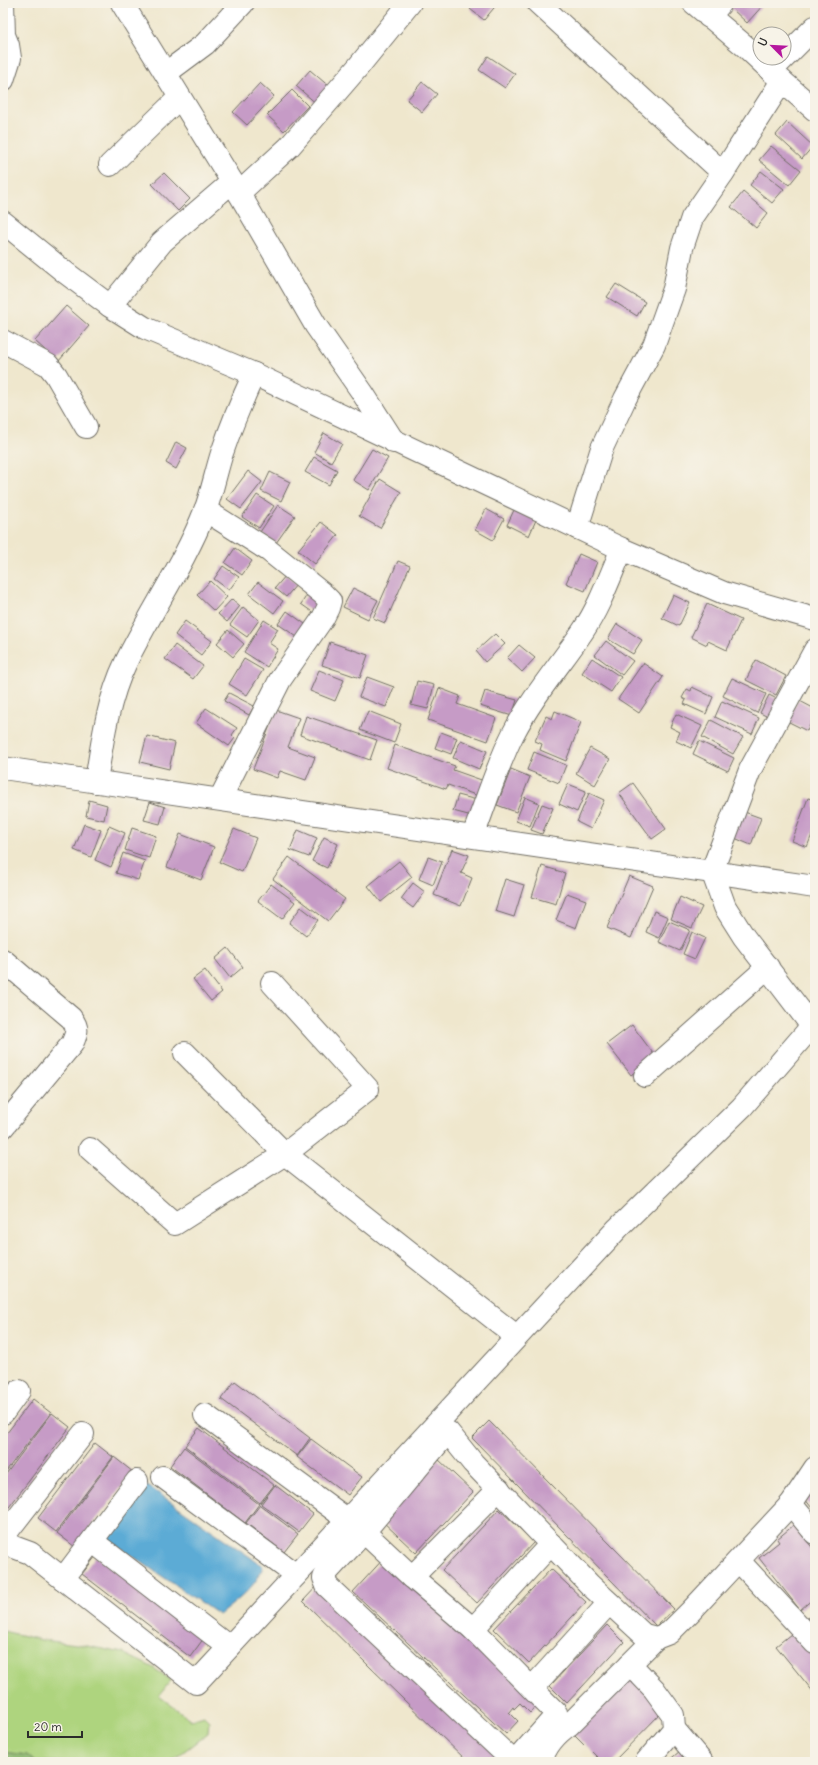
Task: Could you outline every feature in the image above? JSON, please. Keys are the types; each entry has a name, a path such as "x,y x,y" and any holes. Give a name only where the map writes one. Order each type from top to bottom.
{"street":[{"path":"3,3 4,35 8,45 10,58 3,80"},
{"path":"122,3 166,73 179,98 235,188 316,326 362,392 394,442"},
{"path":"166,73 205,44 243,3"},
{"path":"110,306 162,242 289,147 358,67 410,3"},
{"path":"538,3 723,173"},
{"path":"708,8 746,47 815,110"},
{"path":"577,528 602,448 625,398 654,345 674,289 682,248 692,218 723,173 777,76 815,26"},
{"path":"110,165 179,98"},
{"path":"3,222 66,273 110,306 145,328 254,374 394,442 622,549 724,593 815,619"},
{"path":"3,341 48,365 56,375 86,427"},
{"path":"96,782 101,748 112,699 126,663 183,558 205,510 222,453 243,397 254,374"},
{"path":"205,510 268,550 330,601 323,618 280,680 220,799"},
{"path":"474,836 491,786 513,735 531,703 584,630 603,595 622,549"},
{"path":"3,1543 30,1553 196,1683 229,1647 311,1569 445,1424 516,1336 618,1228 742,1107 814,1028 744,936 726,907 712,871 750,770 815,650"},
{"path":"3,768 815,887"},
{"path":"3,960 72,1018 77,1025 77,1033 72,1044 3,1127"},
{"path":"645,1076 768,967"},
{"path":"90,1150 175,1224 285,1154 368,1089 272,983"},
{"path":"185,1053 285,1154 516,1336"},
{"path":"3,1412 19,1391"},
{"path":"163,1477 324,1578 327,1586 334,1594 514,1762 553,1719 556,1712 473,1629 412,1577 354,1523 205,1415"},
{"path":"445,1424 473,1463 609,1603 644,1635 656,1638"},
{"path":"3,1537 83,1434"},
{"path":"541,1762 558,1732 569,1725 656,1638 669,1632 685,1617 791,1504 815,1468"},
{"path":"63,1579 137,1481"},
{"path":"412,1577 499,1489"},
{"path":"791,1504 815,1533"},
{"path":"92,1541 229,1647"},
{"path":"473,1629 551,1544"},
{"path":"739,1561 815,1643"},
{"path":"532,1688 609,1603"},
{"path":"630,1664 654,1689 673,1716 674,1729 702,1762"},
{"path":"646,1762 674,1729"}],"green space":[{"path":"3,1631 42,1640 77,1644 123,1653 152,1667 171,1680 159,1696 191,1720 204,1716 209,1721 208,1733 170,1762 35,1762 27,1755 3,1752"},
{"path":"3,1752 27,1755 35,1762 3,1762"}],"water":[{"path":"144,1485 151,1488 263,1566 256,1581 251,1587 219,1615 106,1538"}],"building":[{"path":"474,3 498,3 484,20 470,9"},
{"path":"736,3 765,3 747,23 731,8"},
{"path":"488,56 515,74 505,88 479,70"},
{"path":"310,70 332,89 318,105 296,86"},
{"path":"422,82 437,94 422,112 407,100"},
{"path":"260,83 274,96 247,125 233,112"},
{"path":"292,90 308,106 284,131 267,115"},
{"path":"787,122 813,146 802,159 776,135"},
{"path":"771,146 801,170 789,185 759,160"},
{"path":"761,171 784,189 772,203 750,185"},
{"path":"164,173 190,199 178,211 152,184"},
{"path":"743,192 768,213 756,228 731,207"},
{"path":"616,284 645,302 637,316 607,297"},
{"path":"66,306 89,326 58,362 35,341"},
{"path":"324,433 342,444 331,462 314,452"},
{"path":"176,442 187,448 176,469 166,463"},
{"path":"372,449 388,458 369,490 353,480"},
{"path":"314,457 337,470 329,485 305,472"},
{"path":"248,471 262,482 241,509 227,499"},
{"path":"270,472 290,482 281,501 261,491"},
{"path":"380,479 401,492 380,528 359,516"},
{"path":"257,495 274,506 259,528 242,517"},
{"path":"278,505 295,516 276,543 260,532"},
{"path":"486,509 504,519 493,540 475,530"},
{"path":"514,510 536,520 529,536 507,525"},
{"path":"321,522 338,535 315,564 298,550"},
{"path":"235,548 252,561 242,575 225,563"},
{"path":"579,554 597,562 585,591 566,583"},
{"path":"398,561 410,566 385,623 373,618"},
{"path":"223,566 239,577 229,590 214,579"},
{"path":"286,575 297,584 286,597 275,588"},
{"path":"210,581 227,597 214,611 197,595"},
{"path":"258,582 283,601 274,613 249,594"},
{"path":"353,588 378,600 368,619 343,607"},
{"path":"311,589 328,601 318,616 301,604"},
{"path":"673,595 690,603 679,626 662,618"},
{"path":"232,599 240,606 227,622 218,614"},
{"path":"707,604 741,620 727,650 708,641 707,645 691,637"},
{"path":"243,607 259,620 247,637 230,625"},
{"path":"287,611 312,629 303,641 278,624"},
{"path":"264,620 278,629 269,643 278,649 267,667 244,652"},
{"path":"185,621 212,641 201,655 175,635"},
{"path":"617,624 642,640 633,654 608,639"},
{"path":"228,630 244,644 233,657 217,643"},
{"path":"495,634 505,644 485,662 476,651"},
{"path":"606,641 633,661 622,675 595,655"},
{"path":"330,642 368,655 360,678 322,665"},
{"path":"175,645 203,666 193,679 165,659"},
{"path":"519,645 535,658 522,672 507,658"},
{"path":"592,658 621,677 611,692 582,673"},
{"path":"244,659 263,670 247,695 229,684"},
{"path":"756,660 786,676 776,695 746,680"},
{"path":"643,663 663,677 639,713 618,699"},
{"path":"319,670 344,680 335,701 310,691"},
{"path":"367,677 394,687 386,707 359,697"},
{"path":"732,678 766,694 757,713 723,696"},
{"path":"417,681 434,685 428,709 411,705"},
{"path":"692,687 713,697 706,714 684,704 686,700 682,698 687,689 691,691"},
{"path":"439,688 460,696 457,704 496,718 488,741 428,720"},
{"path":"485,691 517,700 512,716 480,706"},
{"path":"229,693 254,706 249,715 224,701"},
{"path":"769,695 779,700 770,718 760,713"},
{"path":"798,700 815,709 815,715 807,731 787,721"},
{"path":"722,701 759,718 752,734 715,717"},
{"path":"206,708 237,728 232,735 235,738 229,746 196,723"},
{"path":"276,710 299,718 288,747 315,757 306,780 280,771 277,778 253,769"},
{"path":"368,711 401,724 394,743 360,730"},
{"path":"555,711 581,722 566,761 540,750 542,744 535,741 546,716 552,719"},
{"path":"676,714 702,726 691,748 676,741 680,732 670,727"},
{"path":"306,716 377,740 370,760 300,735"},
{"path":"711,720 743,737 733,754 702,737"},
{"path":"441,732 457,738 451,754 435,748"},
{"path":"147,736 175,743 169,769 140,762"},
{"path":"461,740 487,751 479,769 453,758"},
{"path":"699,741 734,758 728,771 693,754"},
{"path":"395,745 455,766 453,770 487,782 481,797 448,785 446,789 387,768"},
{"path":"590,748 610,759 595,785 576,773"},
{"path":"534,752 566,765 559,783 527,770"},
{"path":"511,769 530,777 516,812 497,805"},
{"path":"633,783 666,829 652,839 619,793"},
{"path":"568,784 586,791 577,812 559,804"},
{"path":"589,793 604,800 591,829 577,822"},
{"path":"458,795 477,800 472,816 453,811"},
{"path":"525,797 539,803 530,826 516,821"},
{"path":"808,798 815,800 815,827 807,847 792,841"},
{"path":"89,800 107,805 104,820 86,816"},
{"path":"150,802 165,807 160,824 144,820"},
{"path":"542,804 553,808 542,834 531,830"},
{"path":"739,810 761,818 751,845 730,836"},
{"path":"84,824 101,830 91,857 74,850"},
{"path":"109,826 125,833 111,867 95,860"},
{"path":"132,828 156,836 149,858 125,850"},
{"path":"234,829 256,838 242,872 219,862"},
{"path":"298,830 317,838 309,857 290,850"},
{"path":"180,834 214,847 201,880 167,867"},
{"path":"324,837 338,844 327,868 312,861"},
{"path":"452,849 469,855 461,873 472,878 461,906 434,895"},
{"path":"123,853 145,861 138,880 116,873"},
{"path":"289,857 345,899 328,921 273,879"},
{"path":"428,857 442,862 433,885 419,879"},
{"path":"399,861 412,877 381,902 368,886"},
{"path":"542,866 565,873 556,904 532,897"},
{"path":"629,876 653,886 631,938 607,928"},
{"path":"505,879 524,885 514,917 495,911"},
{"path":"413,883 425,892 413,908 401,899"},
{"path":"271,884 295,902 282,919 258,901"},
{"path":"567,893 586,900 576,928 556,920"},
{"path":"680,897 702,907 692,928 671,919"},
{"path":"301,907 318,920 306,936 289,923"},
{"path":"654,911 668,917 659,938 646,932"},
{"path":"669,921 690,930 680,951 659,942"},
{"path":"692,932 705,938 695,959 683,954"},
{"path":"228,948 243,967 230,978 215,959"},
{"path":"205,970 222,992 211,1001 193,979"},
{"path":"632,1025 655,1056 631,1075 607,1044"},
{"path":"235,1381 310,1438 297,1456 221,1399"},
{"path":"33,1399 51,1413 3,1475 3,1438"},
{"path":"52,1413 70,1427 3,1515 3,1478"},
{"path":"489,1421 674,1609 656,1626 472,1438"},
{"path":"199,1428 274,1485 260,1503 185,1446"},
{"path":"311,1439 362,1477 348,1495 297,1457"},
{"path":"95,1443 113,1457 56,1532 38,1518"},
{"path":"184,1447 259,1504 245,1523 170,1466"},
{"path":"114,1457 133,1472 75,1547 57,1533"},
{"path":"438,1459 473,1492 416,1553 381,1520"},
{"path":"275,1485 313,1514 299,1532 261,1504"},
{"path":"815,1491 815,1512 805,1499"},
{"path":"260,1505 298,1534 284,1552 246,1523"},
{"path":"499,1509 534,1542 477,1603 442,1570"},
{"path":"794,1525 815,1551 815,1597 800,1610 759,1558 779,1542 777,1539"},
{"path":"96,1556 204,1638 190,1657 82,1574"},
{"path":"386,1556 542,1700 530,1713 520,1703 514,1709 513,1707 509,1712 518,1721 506,1734 353,1592"},
{"path":"551,1569 586,1602 529,1663 494,1629"},
{"path":"319,1584 503,1762 468,1762 303,1601"},
{"path":"815,1613 815,1629 807,1619"},
{"path":"607,1625 624,1642 567,1703 550,1686"},
{"path":"796,1630 815,1653 815,1694 776,1646"},
{"path":"632,1674 666,1708 613,1762 602,1762 573,1733"},
{"path":"680,1751 690,1762 667,1762"}]}
